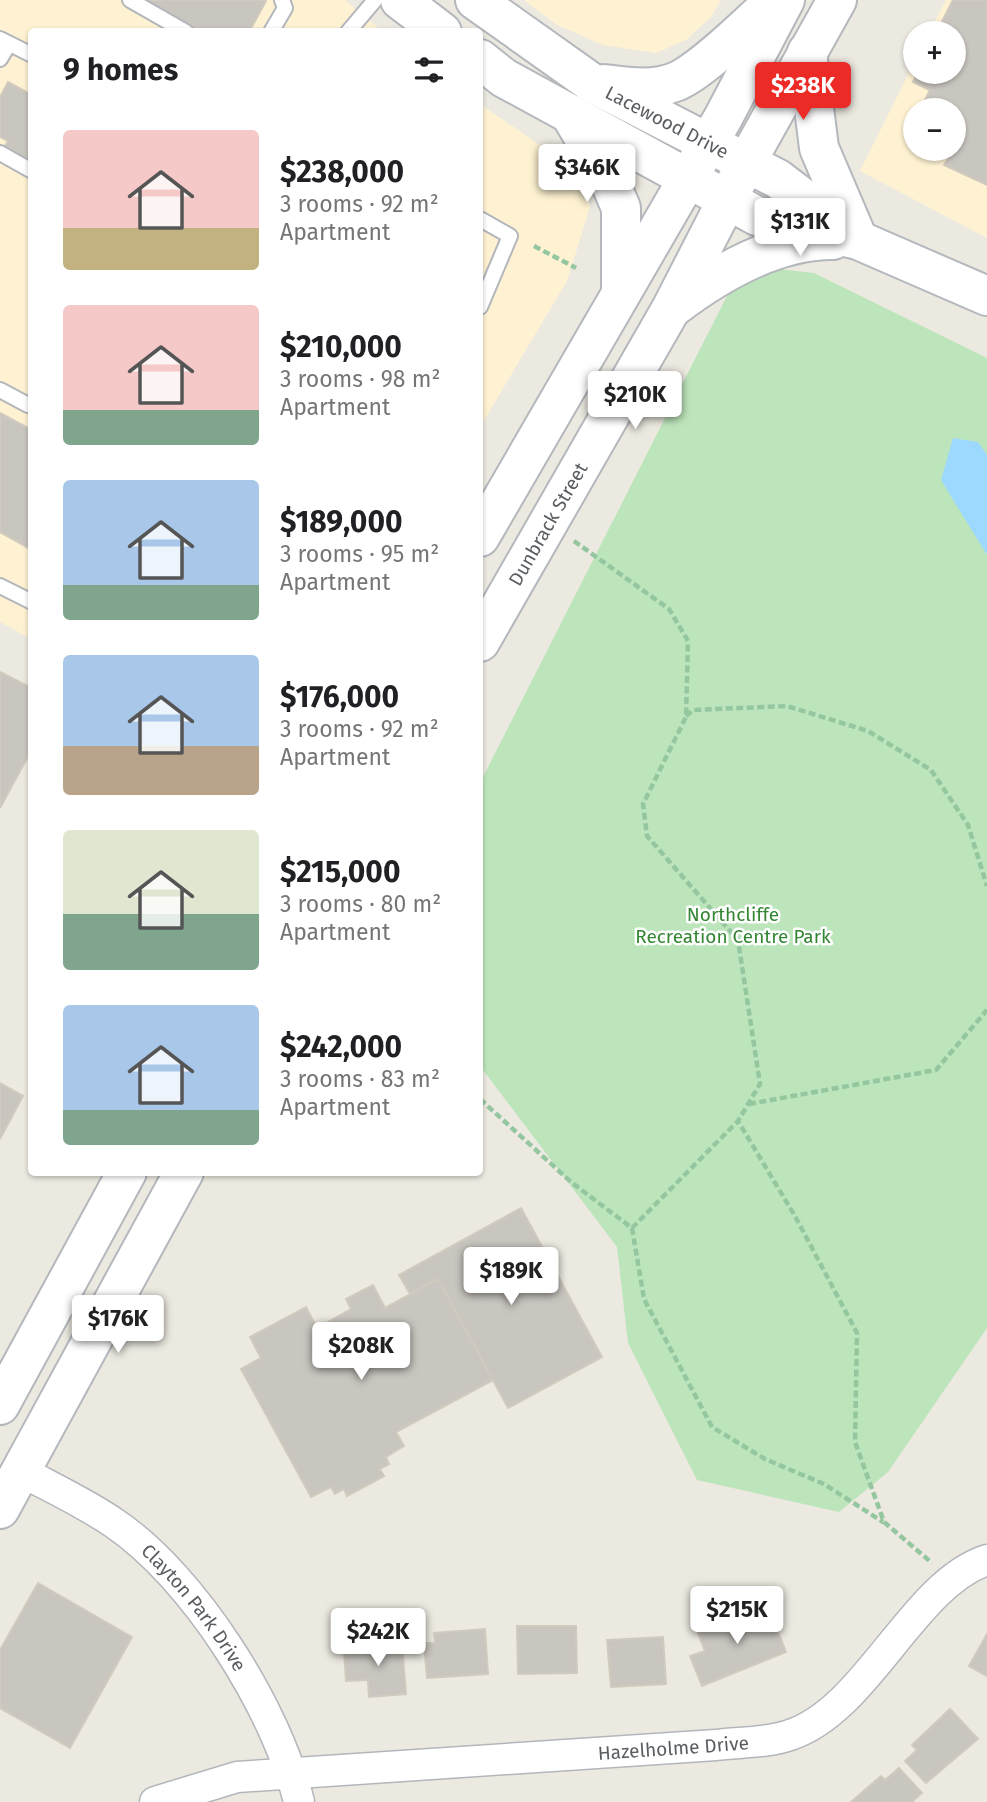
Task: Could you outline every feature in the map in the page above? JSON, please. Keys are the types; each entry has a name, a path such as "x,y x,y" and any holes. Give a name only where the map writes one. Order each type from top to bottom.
{"main road":[{"path":"400,0 437,28"},
{"name":"Lacewood Drive","path":"475,0 592,83 778,179 858,240"},
{"path":"592,83 642,89 677,82 723,47 775,0"},
{"path":"483,532 621,289 689,177 785,0"},
{"name":"Dunbrack Street","path":"483,637 671,309 746,163 837,0"},
{"path":"671,309 712,278 752,259 810,240 858,240 818,148 807,52"},
{"name":"Lacewood Drive","path":"483,62 504,78 757,216 858,240 987,296"},
{"path":"570,114 609,180 621,208 621,289"},
{"path":"0,1405 125,1176"},
{"path":"0,1509 182,1176"}],"street":[{"name":"Clayton Park Drive","path":"21,1471 115,1524 164,1567 234,1654 291,1771 299,1802"},
{"name":"Hazelholme Drive","path":"155,1802 237,1777 291,1771 703,1746 790,1735 829,1713 950,1580 987,1560"}],"lane":[{"path":"130,0 179,28"},
{"path":"273,28 285,8 282,0"},
{"path":"351,28 375,0"},
{"path":"0,59 4,41 28,53"},
{"path":"0,153 28,168"},
{"path":"483,221 510,236 483,300"},
{"path":"0,390 28,405"},
{"path":"0,586 28,600"}],"path":[{"path":"534,246 576,268"},
{"path":"548,522 669,610 688,641 686,717"},
{"path":"632,1228 738,1121 760,1084 738,940 648,836 643,804 686,717 693,710 787,706 868,731 931,770 968,825 987,886"},
{"path":"749,1104 936,1070 987,1010"},
{"path":"483,1102 571,1182 632,1228 644,1299 712,1427 765,1459 824,1483 903,1536 950,1580"},
{"path":"738,1121 795,1216 857,1333 855,1442 884,1522"}],"shaded area":[{"path":"0,0 345,0 378,28 28,28 28,637 0,622"},
{"path":"524,0 721,0 711,17 686,40 656,53 603,45 557,25"},
{"path":"946,0 987,0 987,238 860,171 904,84 966,84 966,21 935,21"},
{"path":"483,106 566,163 582,182 590,207 567,281 483,422"}],"green space":[{"name":"Northcliffe Recreation Centre Park","path":"770,268 814,273 987,358 987,1328 888,1472 839,1512 697,1480 628,1343 617,1247 483,1070 483,777 731,288"}],"water":[{"path":"953,438 978,442 987,455 987,555 941,480"}],"building":[{"path":"147,0 266,1 251,28 194,28"},
{"path":"953,0 987,0 987,185 944,165 946,161 966,161 966,98 926,98 930,90 917,84 966,84 966,21 942,21"},
{"path":"8,82 28,93 28,161 3,149 8,141 0,137 0,97"},
{"path":"0,413 28,428 28,548 0,532"},
{"path":"0,672 28,686 28,756 0,808"},
{"path":"0,1083 23,1096 0,1139"},
{"path":"521,1208 602,1357 508,1408 438,1279 410,1294 399,1275"},
{"path":"438,1279 493,1380 396,1432 404,1446 386,1457 389,1464 380,1469 384,1476 347,1496 344,1489 335,1494 331,1487 311,1497 241,1369 261,1358 250,1337 306,1307 317,1328 351,1309 346,1299 373,1285 385,1308"},
{"path":"38,1583 132,1637 70,1748 0,1708 0,1650"},
{"path":"754,1610 757,1617 770,1612 786,1652 702,1686 690,1656 705,1651 698,1633"},
{"path":"517,1626 576,1626 577,1673 518,1674"},
{"path":"485,1629 488,1674 427,1678 424,1643 435,1643 434,1633"},
{"path":"987,1634 987,1676 969,1666"},
{"path":"663,1637 666,1684 611,1687 607,1640"},
{"path":"402,1643 406,1694 369,1697 368,1680 346,1681 344,1652 353,1651 353,1646"},
{"path":"950,1709 978,1739 926,1783 905,1761 917,1750 912,1745"},
{"path":"899,1768 922,1793 912,1802 851,1802 881,1776 885,1780"}]}
